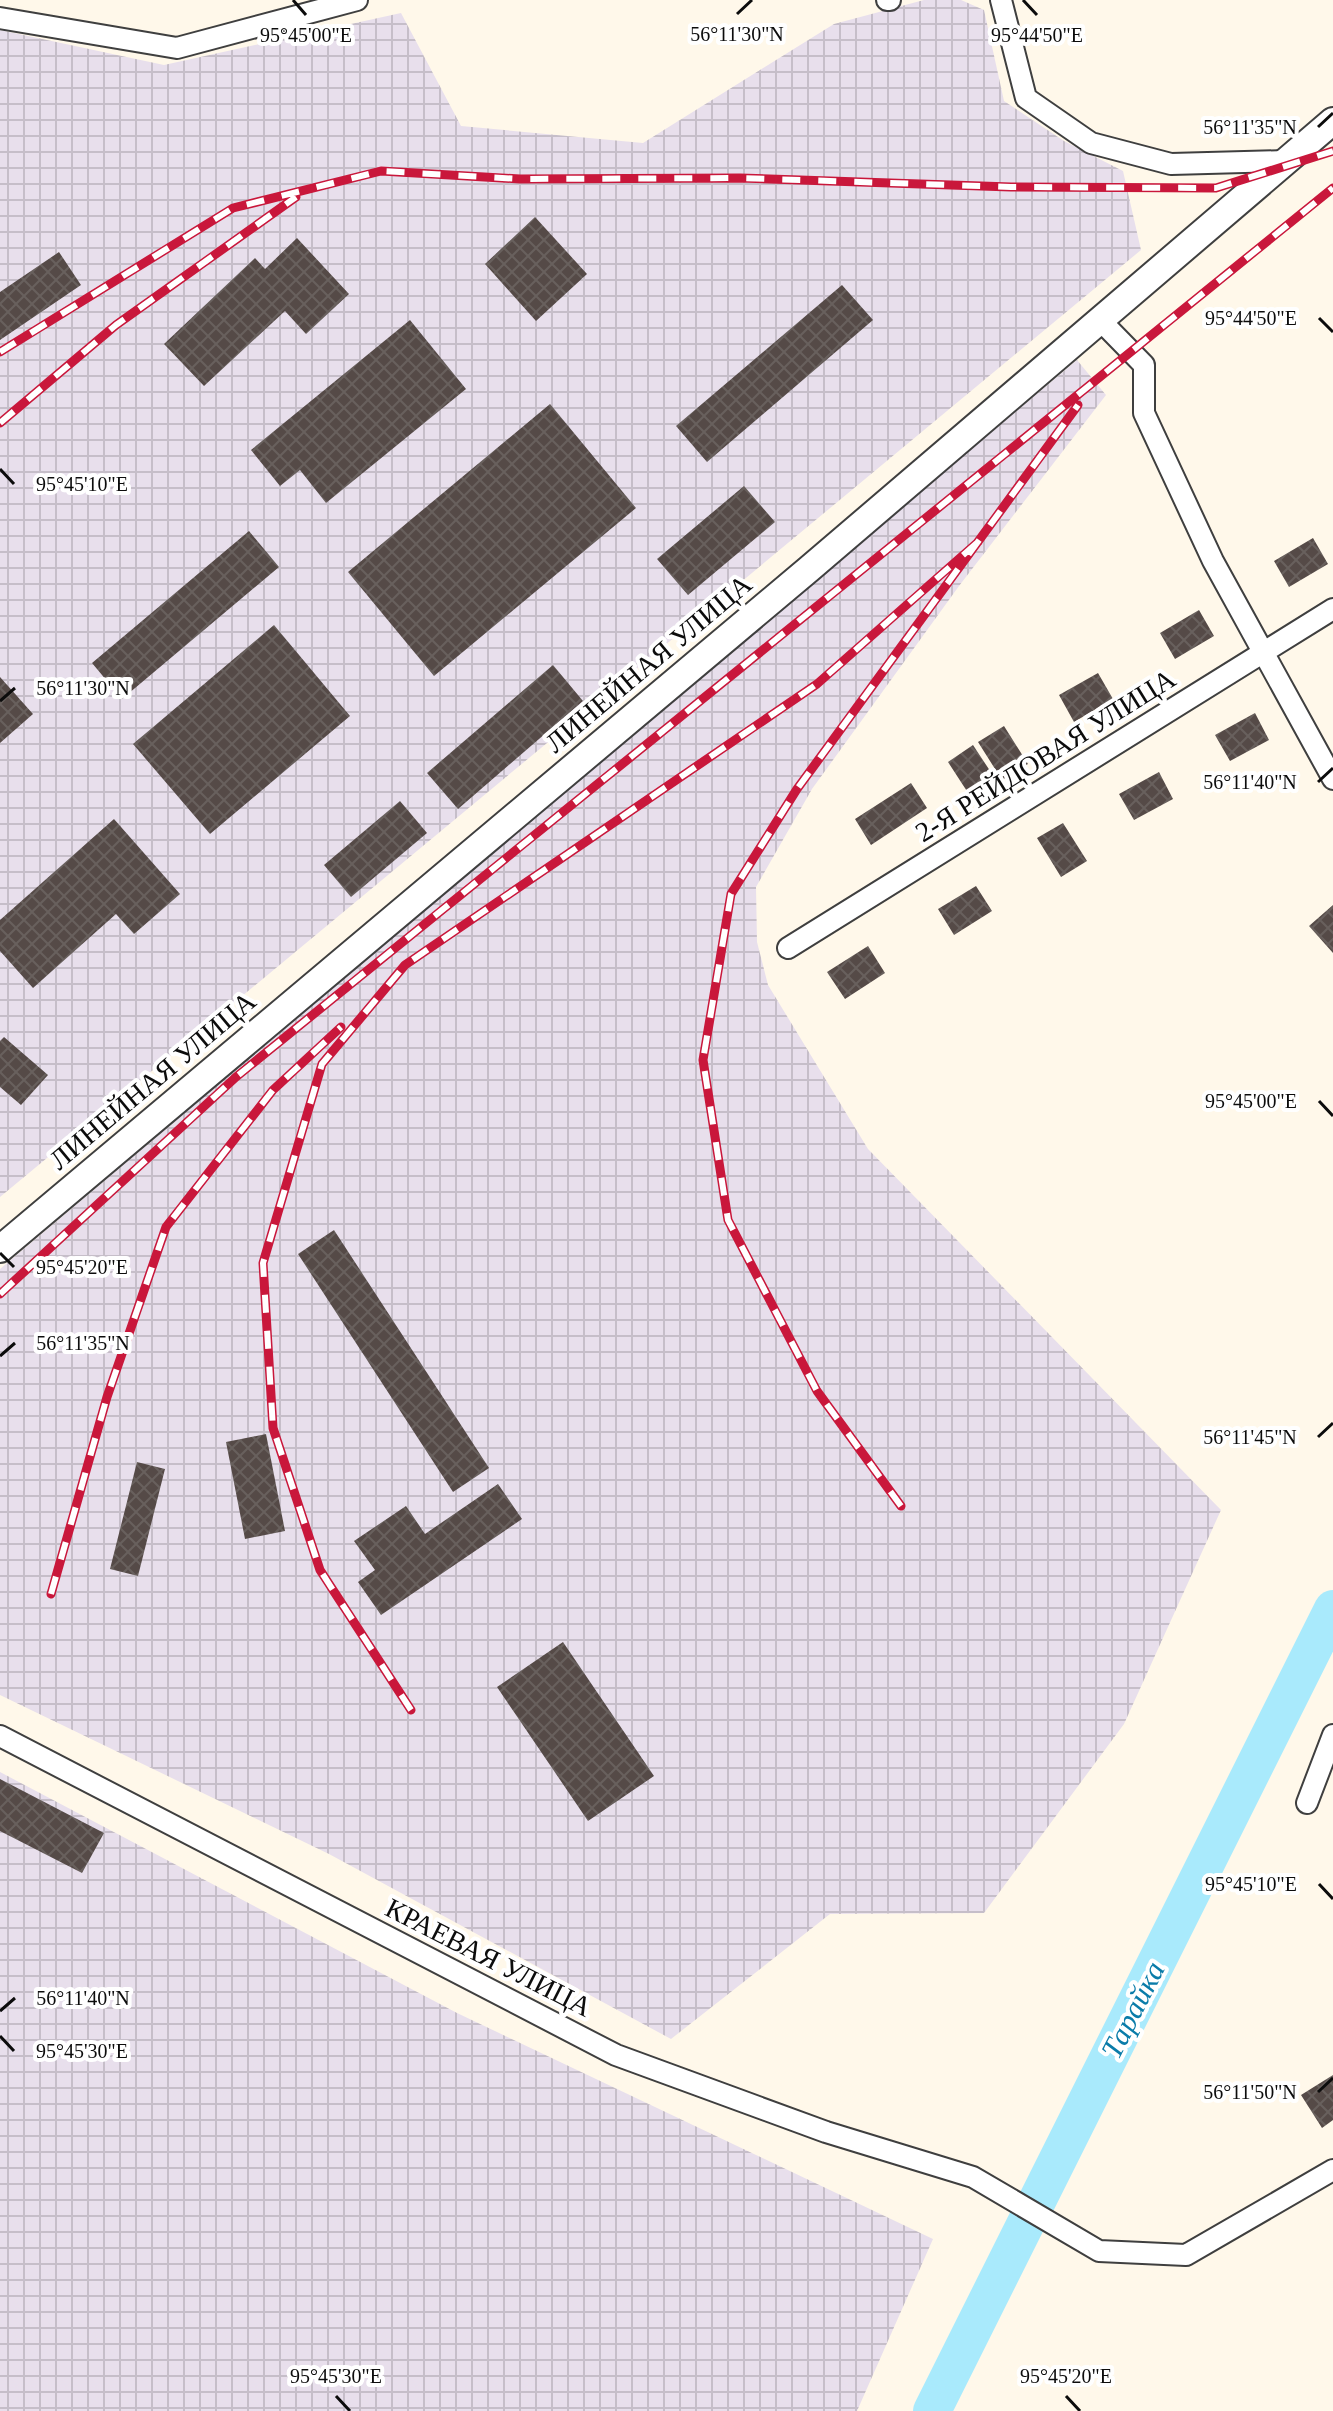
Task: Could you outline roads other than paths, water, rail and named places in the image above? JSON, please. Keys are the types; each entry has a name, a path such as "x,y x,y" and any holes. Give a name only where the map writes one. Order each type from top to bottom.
{"street":[{"path":"7,13 177,48 357,0"},
{"path":"1001,0 1026,98 1091,143 1171,164 1286,161"},
{"name":"ЛИНЕЙНАЯ УЛИЦА","path":"0,1249 1333,121"},
{"path":"1100,320 1144,365 1144,413 1213,561 1333,779"},
{"name":"2-Я РЕЙДОВАЯ УЛИЦА","path":"788,948 1333,609"},
{"path":"1307,1803 1333,1735"},
{"name":"КРАЕВАЯ УЛИЦА","path":"0,1736 616,2055 826,2132 973,2177 1099,2251 1186,2255 1333,2170"}],"waterway":[{"name":"Тарайка","path":"932,2411 1333,1609"}],"railway":[{"path":"0,352 233,208 381,171 520,179 740,178 1011,187 1216,188 1333,151"},
{"path":"0,1294 236,1077 1333,188"},
{"path":"0,423 116,325 296,197"},
{"path":"901,1506 817,1391 728,1220 703,1060 731,894 797,789 1078,405"},
{"path":"411,1710 320,1570 273,1428 263,1263 322,1064 405,965 817,684 978,542"},
{"path":"51,1594 107,1397 166,1227 273,1090 341,1027"}]}
